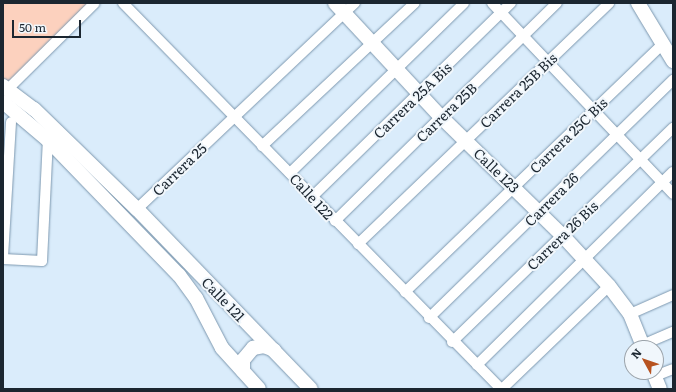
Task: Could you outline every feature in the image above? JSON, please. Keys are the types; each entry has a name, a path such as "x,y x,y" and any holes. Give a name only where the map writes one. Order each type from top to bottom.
{"main road":[{"path":"638,3 673,61"},
{"name":"Calle 123","path":"340,8 441,117 562,235 609,286 630,314 641,340"},
{"path":"5,87 34,109 137,209"},
{"path":"3,102 48,140"},
{"name":"Calle 121","path":"48,140 179,275 196,298 222,348 260,389"},
{"name":"Calle 121","path":"137,209 311,389"},
{"path":"243,371 243,360 253,348 264,346 274,350"}],"street":[{"path":"5,87 95,3"},
{"name":"Calle 122","path":"123,3 290,173 452,342 501,389"},
{"name":"Carrera 25","path":"137,209 234,116 340,8 354,3"},
{"path":"262,146 415,3"},
{"path":"290,173 464,3"},
{"path":"492,3 673,194"},
{"name":"Carrera 25A Bis","path":"312,197 511,3"},
{"name":"Carrera 25B","path":"335,221 557,3"},
{"name":"Carrera 25B Bis","path":"358,244 609,3"},
{"name":"Carrera 25C Bis","path":"405,292 663,44"},
{"name":"Carrera 26","path":"429,318 673,80"},
{"path":"11,122 3,258 42,260 48,140"},
{"name":"Carrera 26 Bis","path":"452,342 673,128"},
{"path":"477,365 673,172"},
{"path":"501,389 609,286"},
{"path":"630,314 673,296"},
{"path":"656,340 673,332"},
{"path":"664,374 673,369"}],"shaded area":[{"path":"3,3 95,3 11,85 3,80"}]}
